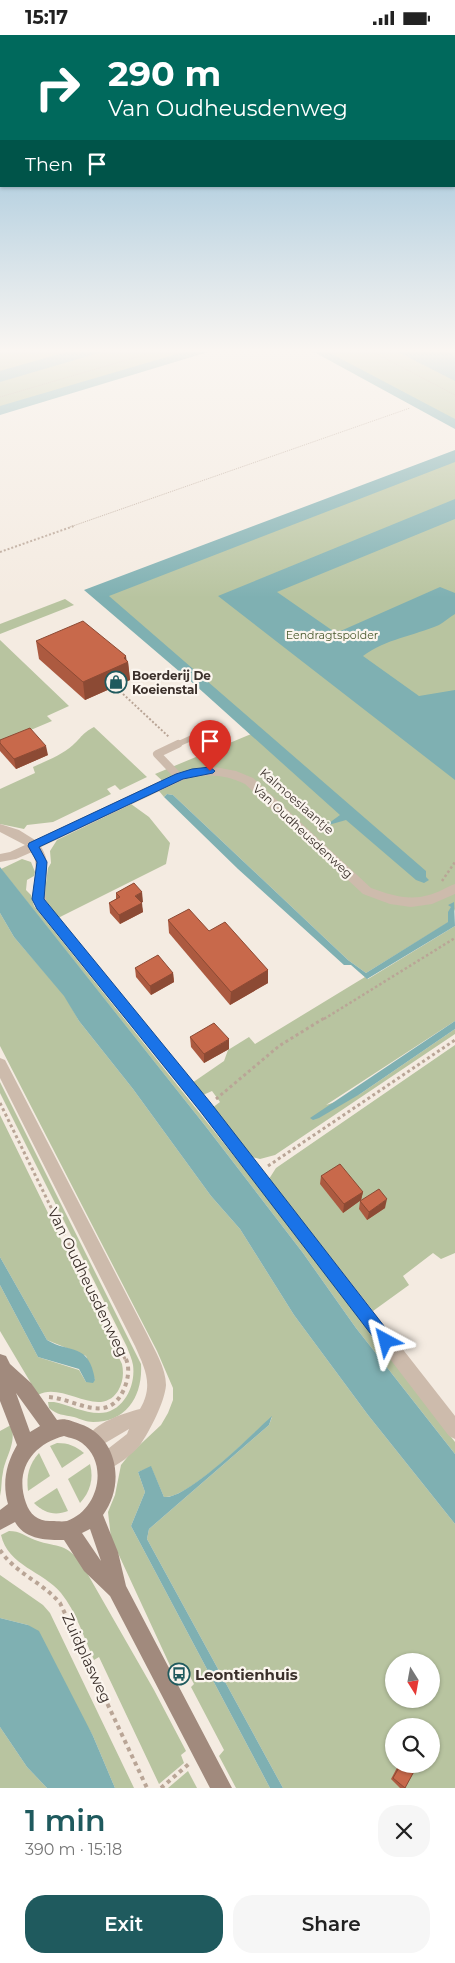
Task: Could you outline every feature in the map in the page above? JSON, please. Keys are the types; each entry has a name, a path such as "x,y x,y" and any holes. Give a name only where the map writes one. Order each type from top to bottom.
{"main road":[{"path":"2,1366 25,1389 52,1428"},
{"path":"2,1366 9,1401 26,1445"},
{"path":"64,1427 75,1429 86,1433 95,1440 102,1449 108,1475 101,1502 93,1513 82,1524 69,1530 53,1532 38,1529 26,1521 17,1509 12,1493 12,1476 17,1459 26,1445 38,1435 52,1428 64,1427"},
{"path":"0,1521 17,1509"},
{"path":"93,1513 110,1553 117,1589 221,1788"},
{"path":"69,1530 91,1564 117,1589"}],"street":[{"name":"Van Oudheusdenweg","path":"0,859 12,856 180,777 192,773 210,771 234,774 249,781 367,891 396,901 420,903 435,899 455,889"},
{"path":"0,828 21,835 33,846 42,862 38,899 42,906 205,1107 455,1430"},
{"name":"Van Oudheusdenweg","path":"0,866 12,856"},
{"name":"Van Oudheusdenweg","path":"0,1064 141,1340 155,1372 157,1385 150,1409 133,1440 106,1461"},
{"path":"95,1440 124,1422 145,1417"}],"lane":[{"path":"180,777 157,754 218,726"}],"path":[{"path":"0,553 337,434"},
{"path":"123,694 178,745"},
{"path":"440,884 455,862"},
{"path":"205,1107 279,1046 455,938"},
{"path":"256,1174 455,1040"},
{"name":"Van Oudheusdenweg","path":"0,1103 128,1364 129,1377 122,1394 115,1402 104,1408 95,1409 55,1397 47,1397 34,1403"},
{"name":"Zuidplasweg","path":"0,1550 10,1564 54,1595 60,1603 147,1788"},
{"path":"161,1788 203,1753"}],"green space":[{"name":"Eendragtspolder","path":"455,457 455,909 449,922 366,973 348,960 173,795 167,794 164,797 159,791 168,786 155,774 256,732 98,595"},
{"path":"65,599 74,605 0,634 0,624"},
{"path":"0,640 69,706 47,716 52,721 0,743"},
{"path":"94,727 147,777 120,790 115,785 107,789 111,794 53,822 27,825 24,829 0,824 0,789 35,773 33,767 64,752"},
{"path":"131,804 149,817 170,843 166,864 58,918 44,898 48,868 51,863 50,851 57,840"},
{"path":"22,859 31,862 35,872 34,876 27,880 26,890 31,895 34,906 266,1196 455,1442 455,1454 356,1328 303,1253 207,1128 1,869"},
{"path":"0,913 14,937 65,996 79,1021 133,1089 211,1196 240,1229 294,1315 368,1415 455,1524 455,1788 283,1788 147,1539 149,1529 269,1425 272,1417 220,1465 175,1495 164,1497 151,1467 138,1472 145,1492 131,1526 270,1788 236,1788 219,1756 224,1750 191,1687 194,1684 184,1665 173,1672 111,1538 108,1512 115,1495 121,1465 161,1425 173,1400 173,1388 157,1351 0,1046"},
{"path":"455,926 455,1021 326,1105 360,1094 455,1029 455,1034 275,1155 260,1159 252,1157 212,1108 220,1102 212,1091 203,1095 192,1083 224,1061 228,1050 249,1037 255,1044 365,977 368,979"},
{"path":"455,1045 455,1253 441,1259 433,1253 403,1276 409,1285 373,1311 269,1179 276,1168"},
{"path":"0,1082 141,1364 141,1375 136,1396 124,1412 105,1421 88,1421 58,1413 49,1408 48,1402 93,1413 107,1412 115,1408 126,1397 130,1389 133,1365 127,1347 0,1093"},
{"path":"0,1115 122,1364 123,1375 121,1384 118,1391 110,1399 101,1402 91,1401 48,1392 38,1395 0,1331 0,1285 38,1357 79,1370 86,1382 95,1380 86,1356 47,1340 0,1257"},
{"path":"11,1425 13,1438 4,1466 0,1496 0,1431"},
{"path":"57,1443 72,1445 84,1453 62,1468 50,1446"},
{"path":"39,1453 50,1476 28,1491 27,1480 29,1471"},
{"path":"90,1464 92,1475 90,1485 80,1503 68,1479"},
{"path":"57,1488 68,1511 50,1513 34,1503"},
{"path":"9,1531 62,1547 77,1558 83,1566 154,1690 186,1751 181,1755 184,1763 159,1784 99,1657 94,1660 71,1608 54,1585 18,1561 11,1554 1,1535"},
{"path":"0,1575 43,1605 50,1613 134,1788 115,1788 93,1736 28,1625 0,1618"},
{"path":"0,1727 27,1767 47,1788 0,1788"},
{"path":"188,1771 197,1788 168,1788"}],"water":[{"path":"455,450 455,462 109,596 426,871 426,877 429,880 424,883 416,880 346,820 325,826 340,815 194,684 84,590"},
{"path":"455,499 455,519 277,592 336,633 440,587 455,593 455,614 439,625 400,638 363,656 419,696 455,690 455,780 218,596"},
{"path":"167,794 173,795 348,960 366,973 448,922 448,912 451,907 448,905 454,902 455,926 367,979 351,965 344,965 238,869 164,797"},
{"path":"0,867 207,1128 303,1253 356,1328 455,1454 455,1524 368,1415 294,1315 240,1229 211,1196 133,1089 79,1021 64,996 14,937 0,913"},
{"path":"455,1021 455,1029 360,1094 319,1118 313,1120 310,1118"},
{"path":"0,1257 47,1340 83,1354 92,1368 95,1380 93,1383 86,1382 79,1369 38,1357 0,1285"},
{"path":"272,1416 269,1425 149,1529 147,1539 283,1788 270,1788 131,1526 145,1492 138,1472 151,1466 164,1497 174,1495 188,1488 220,1464"},
{"path":"0,1618 28,1625 39,1631 93,1736 115,1788 47,1788 27,1767 0,1727"}],"building":[{"path":"83,621 126,656 124,658 128,662 83,682 36,641"},
{"path":"30,728 46,746 14,759 0,743 0,740"},
{"path":"134,883 142,892 135,896 142,903 119,915 109,903 120,897 116,893"},
{"path":"189,909 209,931 225,922 268,970 231,992 168,920"},
{"path":"158,955 173,973 150,986 135,968"},
{"path":"214,1023 229,1039 204,1054 190,1037"},
{"path":"340,1164 363,1192 344,1204 321,1176"},
{"path":"379,1189 387,1199 369,1212 360,1201"},
{"path":"396,1773 413,1773 405,1788 393,1778"}],"place":[{"name":"Boerderij De Koeienstal","path":"116,682"},
{"name":"Leontienhuis","path":"179,1674"}],"route":[{"path":"210,771 192,773 180,777 33,846 40,855 42,862 38,899 205,1107 386,1341"}]}
